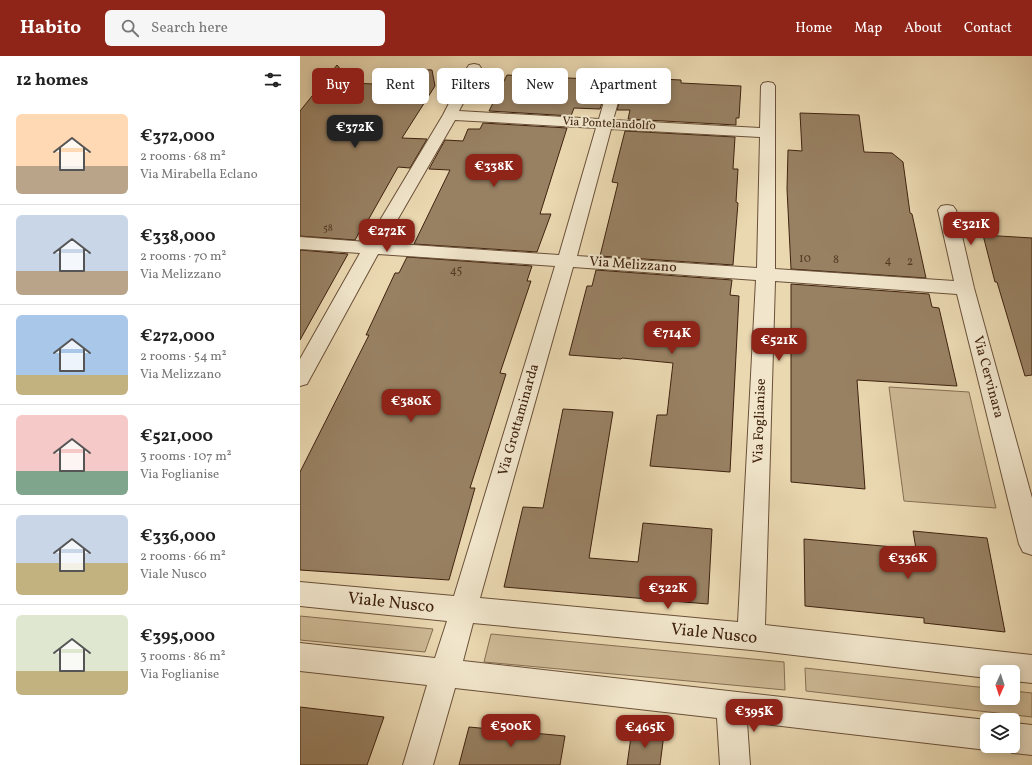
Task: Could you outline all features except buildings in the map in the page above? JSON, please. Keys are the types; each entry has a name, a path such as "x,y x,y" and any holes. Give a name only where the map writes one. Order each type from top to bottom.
{"street":[{"name":"Via Foglianise","path":"751,637 766,274 768,86"},
{"path":"300,378 372,248 456,104"},
{"name":"Via Grottaminarda","path":"418,765 611,104"},
{"name":"Via Pontelandolfo","path":"450,115 767,133"},
{"name":"Via Cervinara","path":"947,210 965,288 1032,544"},
{"name":"Via Melizzano","path":"300,243 965,288"},
{"name":"Viale Nusco","path":"300,594 751,637 1032,669"},
{"path":"300,657 980,734"},
{"path":"731,705 735,765"},
{"path":"1020,739 1032,740"}],"shaded area":[{"path":"889,387 969,392 996,508 904,501"},
{"path":"300,616 433,629 425,652 300,640"},
{"path":"491,634 784,662 785,690 484,662"},
{"path":"805,668 980,687 980,705 1020,705 1020,692 1032,693 1032,717 1020,716 1020,713 997,713 806,691"}]}
